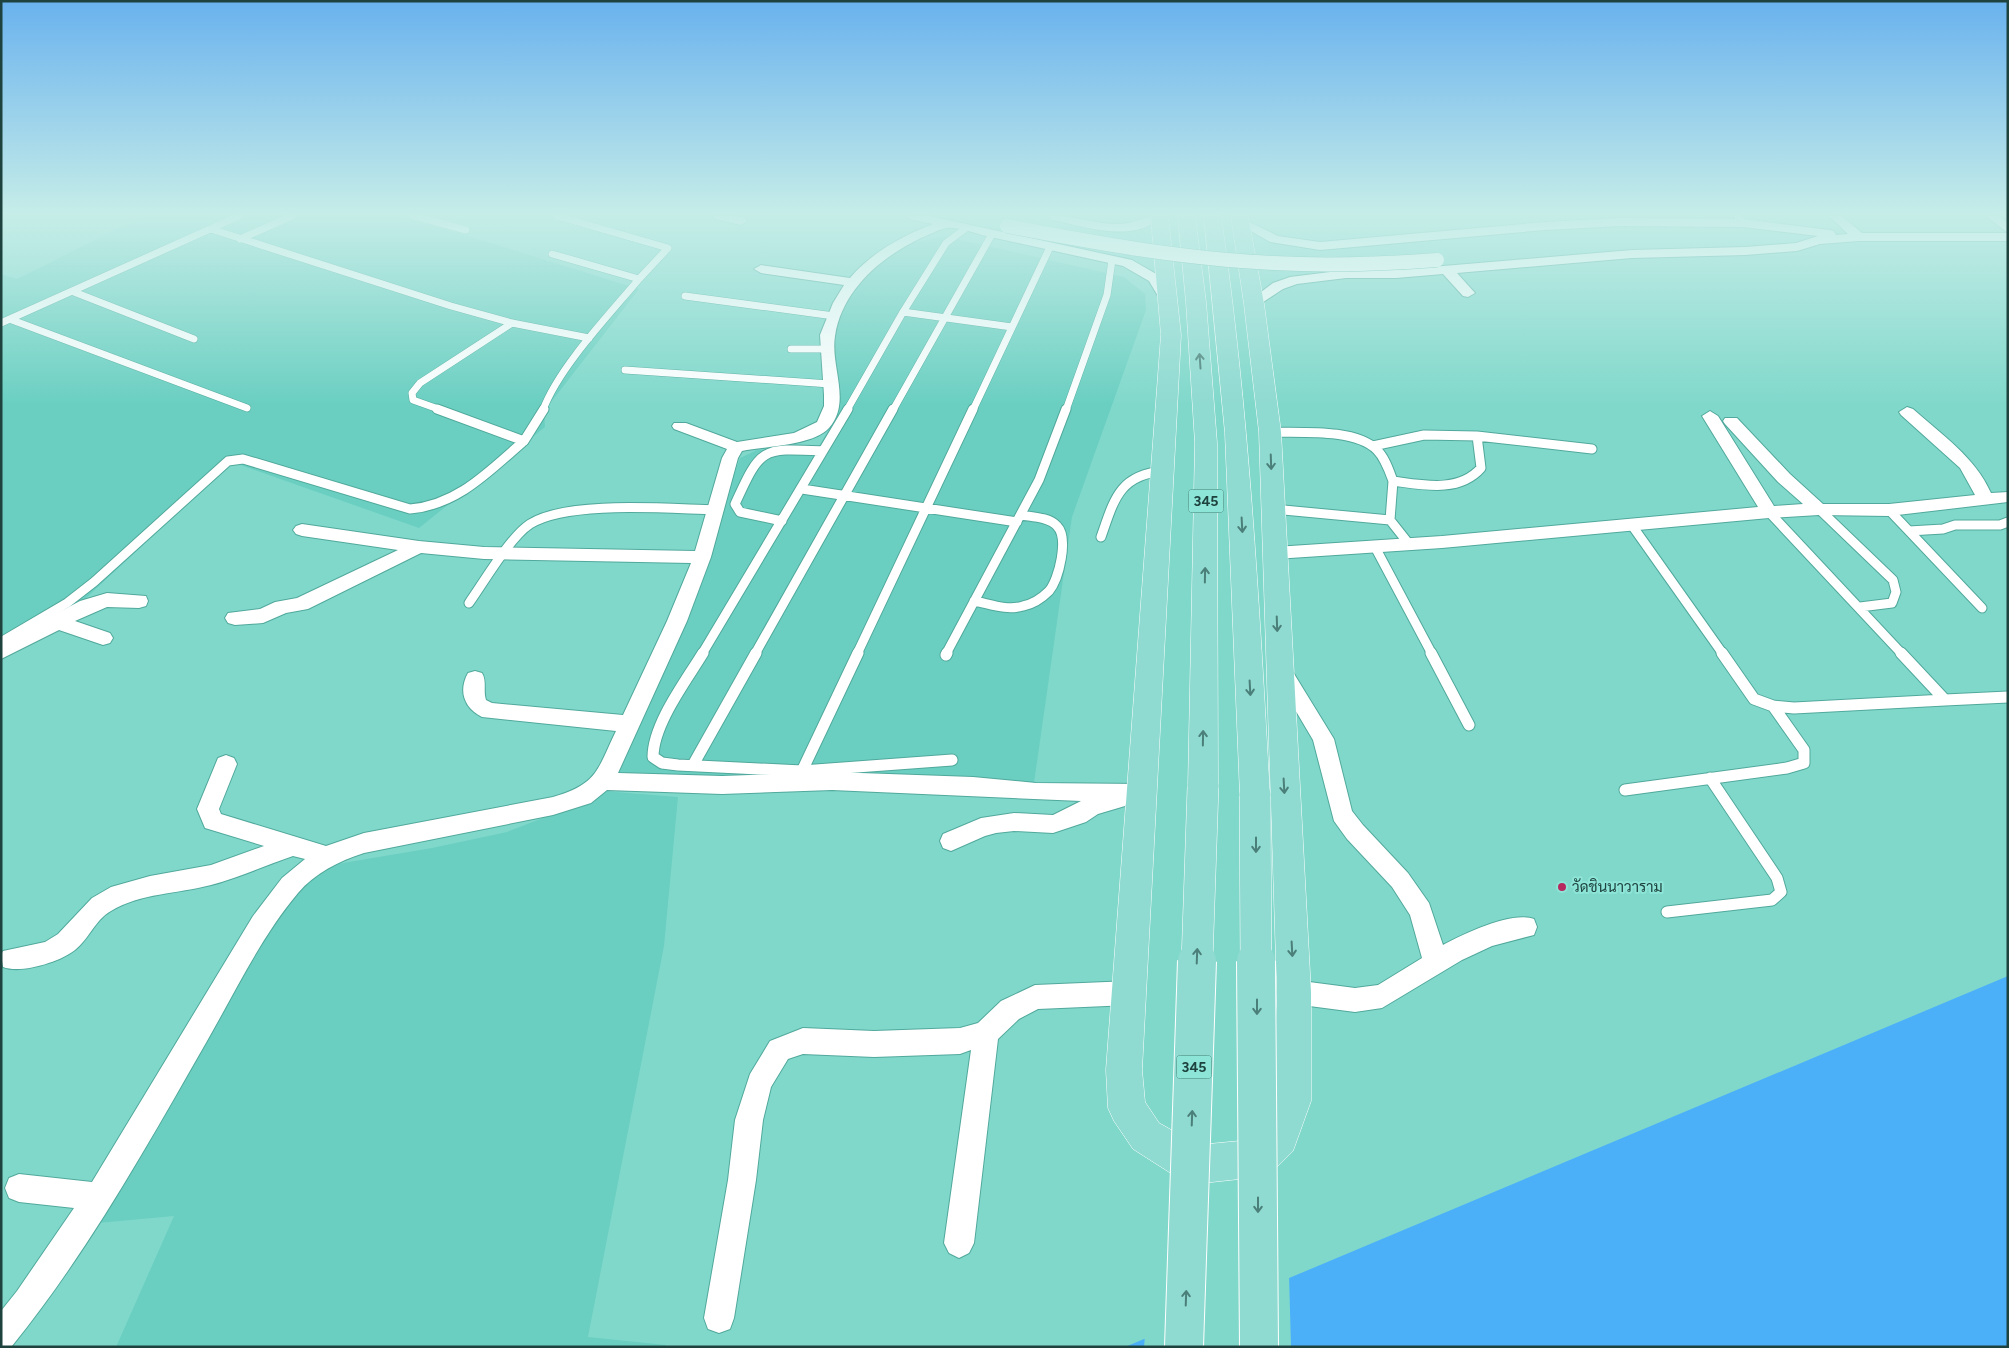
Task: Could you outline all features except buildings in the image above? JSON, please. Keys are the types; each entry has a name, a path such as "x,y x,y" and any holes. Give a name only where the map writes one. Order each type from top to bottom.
{"main road":[{"path":"1166,279 1172,335 1124,1070 1127,1108 1146,1136 1194,1164 1258,1158 1280,1138 1292,1101 1294,992 1278,665 1270,432 1250,279"},
{"name":"345","path":"1184,1347 1203,786 1206,443 1193,279"},
{"name":"345","path":"1222,279 1226,304 1238,444 1255,796 1259,1347"},
{"path":"1172,335 1206,443"},
{"path":"1238,444 1258,339"}],"street":[{"path":"830,279 851,282"},
{"path":"680,426 736,447 810,434 823,425 830,412 827,339 834,316 854,279"},
{"path":"1156,279 1169,303"},
{"path":"1254,304 1278,286 1304,279"},
{"path":"1455,279 1468,293"},
{"path":"1907,412 1966,464 1975,476 1985,498"},
{"path":"1710,416 1769,512"},
{"path":"1731,421 1784,478 1819,509"},
{"path":"1,1335 28,1302 118,1170 262,924 290,885 326,856 364,843 553,806 583,797 603,781 677,621 702,557 730,458 736,447"},
{"path":"1275,553 1375,547 1769,512 1819,509 1889,510 1985,498 2008,497"},
{"path":"302,530 419,547 506,553 702,557"},
{"path":"235,618 263,616 282,607 301,604 330,592 419,547"},
{"path":"1,652 87,606 107,600 139,601"},
{"path":"58,622 104,638"},
{"path":"1278,665 1323,739 1342,814 1355,832 1400,880 1421,911 1436,963"},
{"path":"475,678 473,691 477,704 489,711 629,724"},
{"path":"226,764 208,809 214,821 326,856"},
{"path":"603,781 722,785 832,781 973,786 1036,792 1142,796"},
{"path":"951,841 981,827 1014,822 1053,824 1078,815 1101,802 1142,796"},
{"path":"12,959 49,952 67,942 87,917 100,905 119,894 150,886 211,875 293,846"},
{"path":"1294,992 1355,1000 1382,996 1453,952 1489,936 1526,927"},
{"path":"719,1318 742,1180 749,1120 759,1083 779,1050 803,1041 930,1044 960,1041 986,1033 1010,1010 1035,997 1130,993"},
{"path":"959,1243 986,1033"},
{"path":"19,1188 99,1197"}],"lane":[{"path":"1,323 12,320 102,279"},
{"path":"366,279 512,323 588,338"},
{"path":"1,642 68,603 81,593 228,461 243,459 410,509 424,509 452,499 524,441 541,416 548,397 588,338 639,279"},
{"path":"924,279 802,489 669,709 653,747 653,757 662,763 692,766 802,771 952,760"},
{"path":"692,766 966,279"},
{"path":"802,771 1035,279"},
{"path":"946,655 1040,480 1085,361 1106,295 1109,279"},
{"path":"74,292 194,339"},
{"path":"685,296 834,316"},
{"path":"903,312 1012,327"},
{"path":"12,320 247,408"},
{"path":"512,323 420,383 412,393 413,400 524,441"},
{"path":"790,349 828,349"},
{"path":"625,370 830,384"},
{"path":"1270,432 1359,439 1373,446 1385,458 1393,481 1390,520 1409,544"},
{"path":"1373,446 1397,437 1451,434 1592,449"},
{"path":"1393,481 1451,484 1470,479 1481,468 1477,436"},
{"path":"782,521 740,512 735,504 751,469 766,452 777,449 823,452"},
{"path":"1101,537 1121,488 1132,477 1146,471 1163,471"},
{"path":"802,489 927,508 1045,520 1058,526 1062,534 1061,561 1051,589 1032,604 1018,608 974,601"},
{"path":"1273,509 1390,520"},
{"path":"1819,509 1893,580 1897,594 1892,602 1860,607"},
{"path":"469,603 528,524 555,514 601,510 715,510"},
{"path":"1889,510 1982,608"},
{"path":"1769,512 1860,607 1945,700"},
{"path":"1909,531 1943,529 1955,525 2000,525 2008,522"},
{"path":"1631,524 1754,699 1773,706 1794,708 2008,697"},
{"path":"1375,547 1469,725"},
{"path":"1625,790 1788,768 1804,763 1804,750 1773,706"},
{"path":"1667,912 1772,900 1780,892 1777,878 1710,778"}],"shaded area":[{"path":"1,279 606,279 639,289 544,411 545,427 419,528 232,462 68,615 1,651"},
{"path":"862,279 1126,279 1145,294 1146,310 1072,517 1032,797 949,786 608,783 717,523 740,458 757,450 819,446 833,422 839,394 834,342 836,327 854,288"},
{"path":"603,791 678,797 664,946 588,1337 666,1345 666,1347 116,1347 174,1216 98,1223 293,890 325,866 432,848 507,832 592,799"}],"water":[{"path":"2008,976 2008,1347 1125,1347"}],"pier":[{"path":"1289,1275 1291,1347 1144,1347 1145,1336"}],"place":[{"name":"วัดชินนาวาราม","path":"1562,887"}]}
